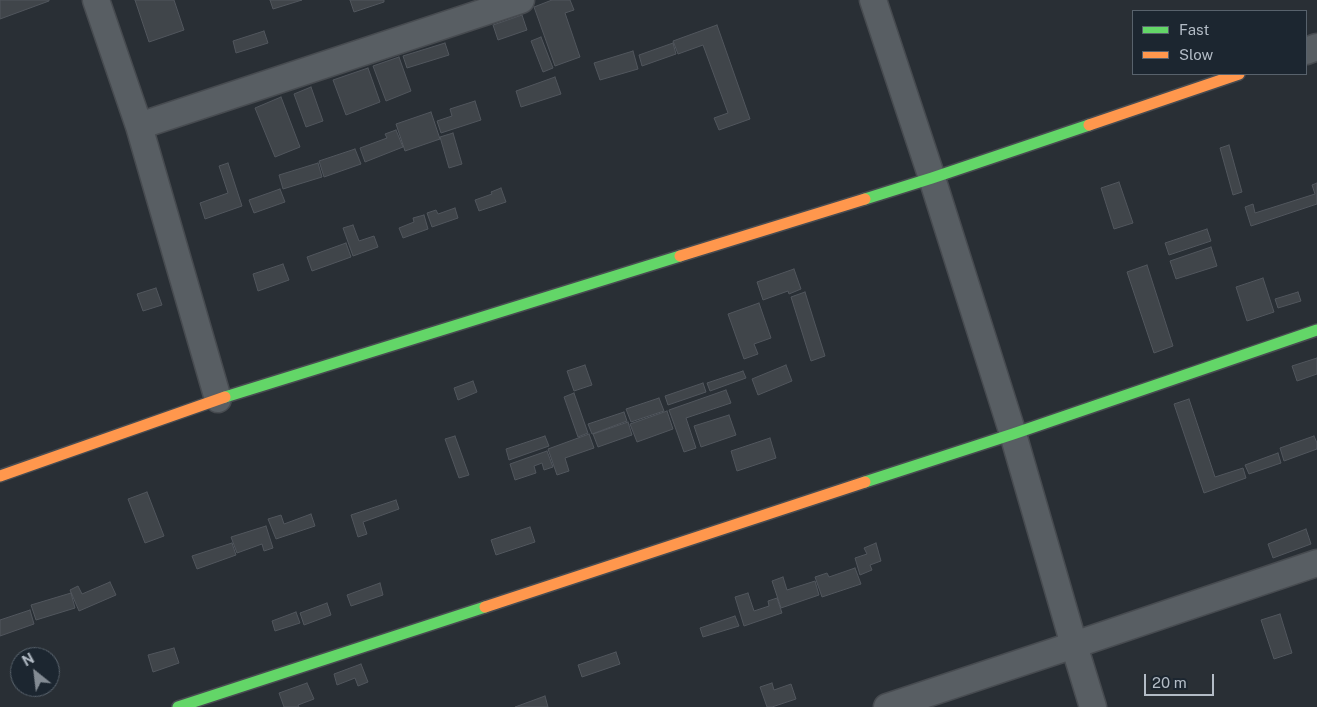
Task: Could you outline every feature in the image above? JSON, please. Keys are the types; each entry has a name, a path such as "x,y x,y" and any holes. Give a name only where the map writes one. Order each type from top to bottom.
{"street":[{"path":"96,0 139,126 218,399"},
{"path":"139,126 521,0"},
{"path":"873,0 932,178 1013,434 1093,707"},
{"path":"0,476 218,399 932,178 1236,75"},
{"path":"178,707 1013,434 1317,330"},
{"path":"887,707 1074,646 1317,563"}],"building":[{"path":"0,0 49,0 49,1 0,19"},
{"path":"135,0 174,0 184,30 149,42"},
{"path":"270,0 302,0 273,9"},
{"path":"350,0 384,0 384,2 354,12"},
{"path":"552,0 570,0 574,10 565,13 580,57 555,66 534,7"},
{"path":"522,15 527,30 498,40 493,25"},
{"path":"717,25 750,119 719,130 714,118 728,113 703,45 678,54 673,41"},
{"path":"264,31 268,43 236,53 233,41"},
{"path":"541,37 553,68 543,72 531,41"},
{"path":"445,43 449,55 407,68 403,56"},
{"path":"673,43 676,54 642,66 639,55"},
{"path":"633,51 638,69 600,80 594,63"},
{"path":"399,57 411,91 386,101 373,66"},
{"path":"368,68 380,102 346,115 333,80"},
{"path":"555,77 561,94 521,107 516,91"},
{"path":"311,87 323,121 306,127 294,94"},
{"path":"281,97 300,147 275,157 255,108"},
{"path":"475,101 481,120 441,133 437,121 452,116 450,109"},
{"path":"431,112 440,139 405,151 396,124"},
{"path":"396,130 403,147 365,162 360,148 387,138 385,134"},
{"path":"453,133 462,164 449,168 440,137"},
{"path":"1229,145 1242,192 1233,195 1220,148"},
{"path":"355,149 361,164 324,177 319,161"},
{"path":"228,163 242,206 205,219 200,203 228,193 219,166"},
{"path":"318,163 322,177 283,189 279,175"},
{"path":"1119,182 1133,223 1114,229 1101,188"},
{"path":"1317,183 1317,204 1251,226 1245,207 1253,204 1255,213 1315,194 1312,185"},
{"path":"501,188 506,202 479,211 475,200 492,194 491,192"},
{"path":"280,189 285,202 254,213 249,200"},
{"path":"455,208 458,218 432,227 427,213 436,210 438,214"},
{"path":"424,215 428,229 403,238 399,228 414,222 413,218"},
{"path":"353,225 359,241 374,236 378,247 353,256 343,228"},
{"path":"1207,229 1211,241 1169,255 1165,243"},
{"path":"346,243 351,257 312,271 307,257"},
{"path":"1211,247 1217,266 1176,279 1170,261"},
{"path":"283,264 289,280 258,291 253,274"},
{"path":"1147,265 1173,346 1154,353 1127,272"},
{"path":"794,269 801,289 789,294 788,291 763,300 757,282"},
{"path":"1263,278 1274,312 1247,321 1236,287"},
{"path":"156,288 162,305 143,311 137,294"},
{"path":"805,292 825,356 811,361 791,297"},
{"path":"1298,292 1301,301 1278,308 1275,299"},
{"path":"759,303 771,338 754,344 758,354 744,359 728,314"},
{"path":"1317,358 1317,374 1297,381 1292,366"},
{"path":"585,365 592,385 574,391 567,371"},
{"path":"786,365 792,381 758,395 752,379"},
{"path":"743,371 746,378 710,391 707,383"},
{"path":"473,381 477,392 458,400 454,388"},
{"path":"703,383 706,392 668,405 665,396"},
{"path":"726,390 731,403 686,418 696,448 684,452 669,410"},
{"path":"574,393 588,433 578,437 564,397"},
{"path":"659,398 664,411 631,422 626,409"},
{"path":"1189,399 1215,477 1243,468 1246,478 1204,493 1174,404"},
{"path":"667,411 673,429 637,442 630,424"},
{"path":"624,412 627,421 592,434 588,424"},
{"path":"729,415 736,435 701,447 694,426"},
{"path":"628,422 632,435 598,447 593,434"},
{"path":"589,434 594,448 565,458 569,471 557,475 548,449"},
{"path":"455,436 469,475 459,478 445,439"},
{"path":"545,436 549,446 509,460 506,449"},
{"path":"1314,436 1317,449 1284,461 1280,448"},
{"path":"770,438 776,458 737,471 731,451"},
{"path":"547,451 553,467 544,470 542,463 534,466 536,473 515,480 510,464"},
{"path":"1278,453 1281,463 1249,474 1245,465"},
{"path":"147,492 164,536 145,543 128,499"},
{"path":"396,500 399,509 363,522 367,534 358,537 351,515"},
{"path":"311,514 315,526 276,539 268,519 281,515 284,524"},
{"path":"266,526 273,548 264,551 262,544 237,553 231,537"},
{"path":"530,527 535,542 496,555 491,540"},
{"path":"1306,529 1311,544 1273,558 1268,544"},
{"path":"232,543 236,555 197,569 192,556"},
{"path":"876,543 881,561 870,565 872,570 860,575 855,558 867,554 864,548"},
{"path":"855,568 861,584 822,597 815,577 827,573 829,577"},
{"path":"783,577 787,590 815,581 819,595 781,608 772,581"},
{"path":"110,582 116,595 79,611 70,590 78,586 82,594"},
{"path":"380,583 383,595 351,606 347,595"},
{"path":"71,593 75,608 36,620 31,605"},
{"path":"748,593 754,611 769,606 768,601 777,598 782,613 744,626 735,597"},
{"path":"327,603 331,615 304,625 300,613"},
{"path":"30,610 34,624 0,636 0,620"},
{"path":"296,612 300,623 275,631 272,621"},
{"path":"1280,614 1292,653 1274,659 1261,620"},
{"path":"735,616 739,626 703,637 700,628"},
{"path":"174,648 179,663 153,672 148,655"},
{"path":"616,652 620,664 582,677 578,665"},
{"path":"361,664 368,682 358,686 355,678 337,685 334,674"},
{"path":"307,683 314,699 298,705 299,707 284,707 279,693"},
{"path":"772,683 774,690 791,684 796,699 767,707 760,687"},
{"path":"545,696 548,707 515,707"}],"traffic: fast":[{"path":"865,199 1089,125"},
{"path":"225,397 680,256"},
{"path":"865,482 1013,434 1317,330"},
{"path":"178,707 485,607"}],"traffic: slow":[{"path":"1089,125 1236,75"},
{"path":"680,256 865,199"},
{"path":"0,476 225,397"},
{"path":"485,607 865,482"}]}
